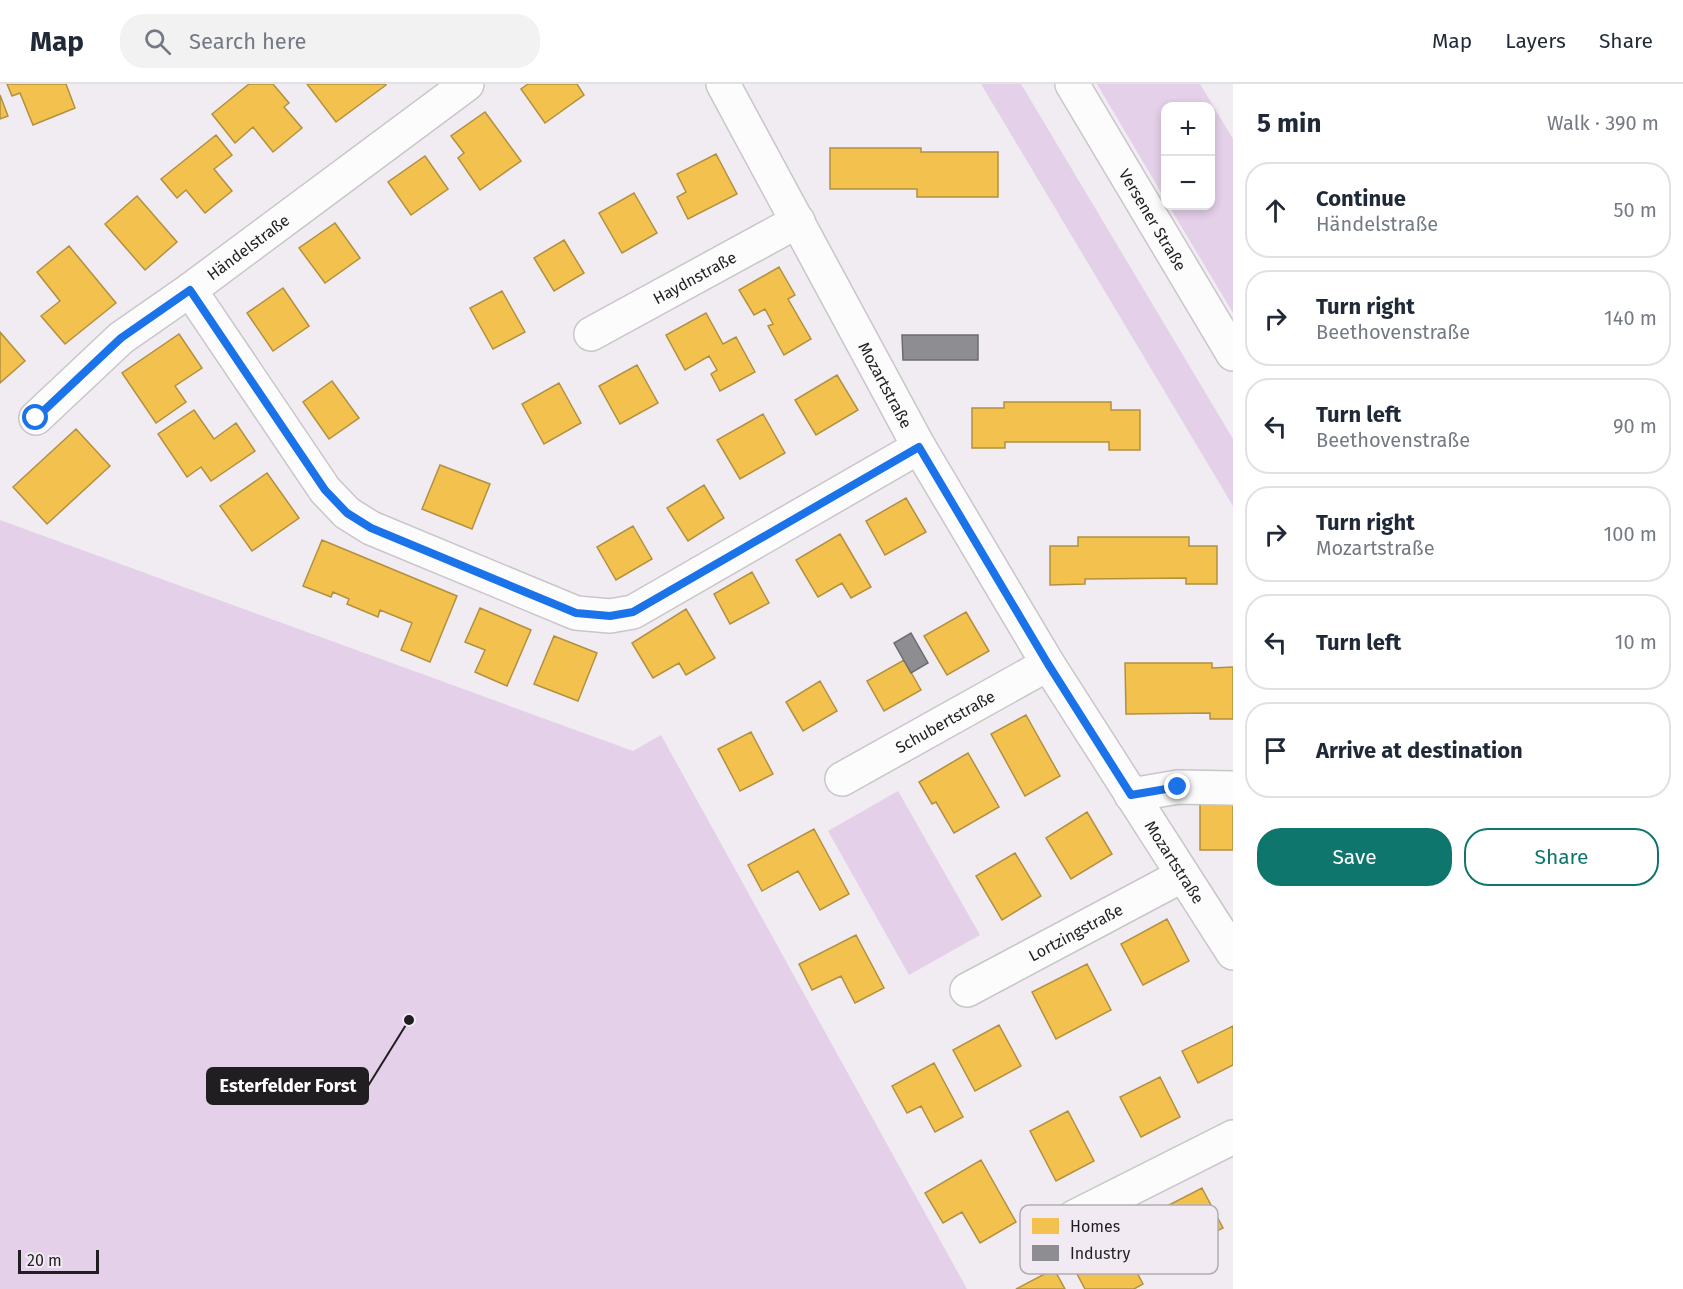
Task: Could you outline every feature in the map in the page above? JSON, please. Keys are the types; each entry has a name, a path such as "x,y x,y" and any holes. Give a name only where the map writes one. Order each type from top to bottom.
{"street":[{"name":"Händelstraße","path":"36,418 121,338 190,290 467,84"},
{"name":"Mozartstraße","path":"723,84 919,447 1048,664 1233,953"},
{"name":"Versener Straße","path":"1072,84 1233,354"},
{"name":"Haydnstraße","path":"591,334 798,221"},
{"path":"190,290 325,490 347,513 371,528 576,613 610,616 633,612 919,447"},
{"name":"Schubertstraße","path":"842,779 1048,664"},
{"path":"1131,795 1178,787 1233,788"},
{"name":"Lortzingstraße","path":"967,990 1183,875"},
{"path":"1098,1205 1233,1137"}],"shaded area":[{"path":"981,84 1021,84 1233,439 1233,506"},
{"path":"1097,84 1200,84 1211,102 1161,102 1161,192"},
{"path":"1215,109 1233,139 1233,313 1171,210 1215,210"},
{"path":"0,520 633,751 661,735 967,1289 0,1289"},
{"path":"898,791 980,935 909,975 828,831"}],"building: Homes":[{"path":"7,84 66,84 75,108 33,125 20,93 12,96"},
{"path":"249,84 273,84 289,103 284,107 302,128 273,152 253,127 235,143 212,114"},
{"path":"307,84 385,84 386,85 336,122"},
{"path":"528,84 577,84 584,95 545,123 521,89"},
{"path":"0,95 8,116 0,119"},
{"path":"485,112 521,161 480,190 458,158 464,153 451,136"},
{"path":"216,135 232,155 214,169 232,191 205,213 186,190 177,198 161,179"},
{"path":"830,148 921,148 921,152 998,152 998,197 917,197 917,189 830,189"},
{"path":"716,154 737,194 688,219 677,197 686,192 677,174"},
{"path":"425,156 448,189 411,215 388,182"},
{"path":"634,193 657,233 622,253 599,213"},
{"path":"137,196 177,242 145,270 105,224"},
{"path":"335,223 360,258 325,283 299,248"},
{"path":"564,240 584,273 554,291 534,258"},
{"path":"69,246 116,303 65,344 41,316 60,301 37,272"},
{"path":"779,267 795,295 788,299 811,339 784,355 768,326 773,324 765,309 754,315 739,290"},
{"path":"283,288 309,326 273,351 247,313"},
{"path":"502,291 525,332 493,349 470,308"},
{"path":"706,313 723,344 736,337 755,372 720,391 711,374 717,370 709,356 685,370 666,335"},
{"path":"0,332 25,361 0,383"},
{"path":"179,334 202,368 175,386 186,402 156,423 122,373"},
{"path":"637,365 658,403 620,424 599,386"},
{"path":"837,375 858,410 816,435 795,400"},
{"path":"332,381 359,418 329,439 303,402"},
{"path":"559,383 581,423 544,444 522,404"},
{"path":"1004,402 1111,402 1111,410 1140,410 1140,450 1109,450 1109,442 1005,442 1005,448 972,448 972,408 1004,408"},
{"path":"194,410 214,439 236,423 255,451 211,481 201,467 187,477 158,434"},
{"path":"763,414 785,453 740,479 717,440"},
{"path":"76,429 110,466 47,524 13,487"},
{"path":"440,465 490,484 472,529 422,509"},
{"path":"267,473 299,518 252,551 220,506"},
{"path":"704,485 724,518 688,541 667,508"},
{"path":"906,498 926,532 885,555 866,521"},
{"path":"633,526 652,559 616,580 597,547"},
{"path":"840,534 871,587 851,598 842,583 818,597 796,560"},
{"path":"1078,537 1189,537 1189,546 1217,546 1217,584 1186,584 1186,578 1085,579 1085,584 1050,585 1050,546 1078,546"},
{"path":"322,540 457,596 430,662 401,650 412,623 380,610 378,617 347,604 349,599 333,592 331,597 303,586"},
{"path":"752,572 769,603 730,624 714,594"},
{"path":"480,608 531,630 507,686 475,672 485,650 465,642"},
{"path":"686,609 715,658 686,675 679,663 653,678 632,643"},
{"path":"966,612 989,651 947,675 924,636"},
{"path":"554,636 597,653 578,701 534,684"},
{"path":"904,660 921,690 884,711 867,681"},
{"path":"1125,663 1212,663 1212,668 1233,667 1233,719 1210,719 1210,713 1126,714"},
{"path":"820,681 837,711 803,731 786,702"},
{"path":"1026,715 1060,776 1025,796 991,734"},
{"path":"751,732 773,774 740,791 718,749"},
{"path":"968,753 999,807 954,833 936,802 932,804 919,782"},
{"path":"1200,804 1233,804 1233,850 1200,850"},
{"path":"1087,812 1112,854 1071,879 1046,838"},
{"path":"814,829 849,894 820,910 798,871 762,891 748,865"},
{"path":"1015,853 1041,896 1002,920 976,876"},
{"path":"1167,919 1189,961 1143,985 1121,944"},
{"path":"856,935 884,988 855,1003 841,976 812,990 799,964"},
{"path":"1087,964 1111,1010 1056,1039 1032,992"},
{"path":"999,1025 1021,1066 975,1091 953,1050"},
{"path":"1233,1026 1233,1065 1198,1083 1182,1051"},
{"path":"934,1063 963,1117 935,1132 921,1106 907,1113 892,1086"},
{"path":"1160,1077 1180,1117 1141,1137 1120,1097"},
{"path":"1068,1111 1094,1161 1056,1181 1030,1131"},
{"path":"981,1160 1016,1222 980,1243 962,1212 943,1223 925,1193"},
{"path":"1202,1188 1211,1205 1169,1205"},
{"path":"1218,1218 1223,1228 1218,1230"},
{"path":"1044,1274 1057,1274 1065,1289 1016,1289"},
{"path":"1077,1274 1138,1274 1143,1284 1134,1289 1085,1289"}],"building: Industry":[{"path":"902,335 978,335 978,360 903,360"},
{"path":"911,633 928,663 911,673 894,643"}],"place":[{"name":"Esterfelder Forst","path":"409,1020"}],"route":[{"path":"36,418 121,338 190,290 325,490 347,513 371,528 576,613 610,616 633,612 919,447 1048,664 1131,795 1178,787"}]}
